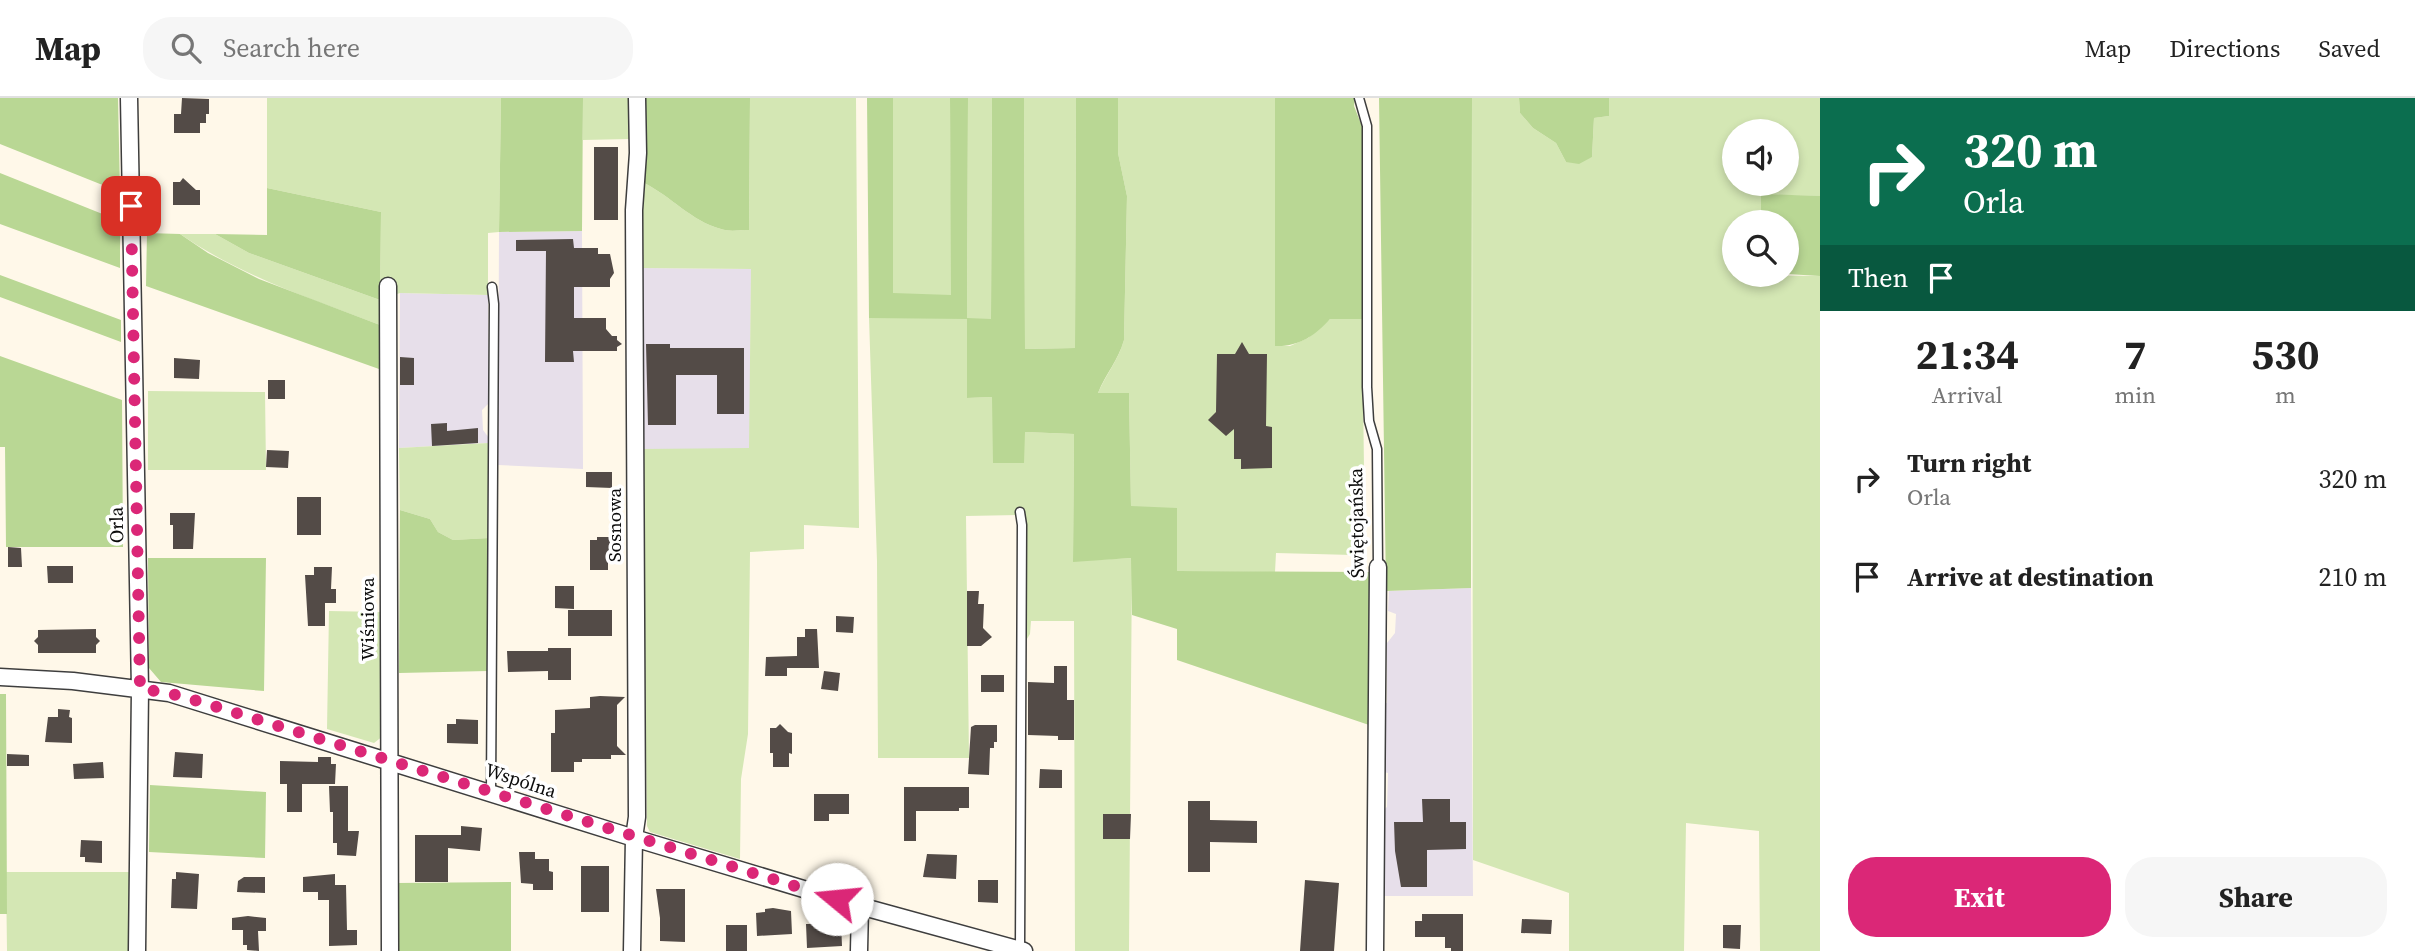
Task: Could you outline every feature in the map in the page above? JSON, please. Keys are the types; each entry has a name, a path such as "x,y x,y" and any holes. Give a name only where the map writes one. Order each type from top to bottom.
{"street":[{"name":"Orla","path":"129,98 140,689 137,951"},
{"name":"Sosnowa","path":"632,951 634,838 637,817 634,395 637,98"},
{"name":"Wiśniowa","path":"388,286 390,951"},
{"name":"Świętojańska","path":"1375,951 1378,567"},
{"name":"Wspólna","path":"0,677 73,681 180,696 634,838 860,906 1022,950"},
{"path":"859,951 860,906"}],"lane":[{"name":"Świętojańska","path":"1359,98 1367,127 1367,387 1369,421 1377,449 1378,567"},
{"path":"491,792 495,304 492,287"},
{"path":"1020,512 1022,950"}],"shaded area":[{"path":"582,231 583,469 498,465 499,232"},
{"path":"641,268 751,269 750,449 642,449"},
{"path":"400,293 488,295 489,403 482,410 483,430 489,438 488,443 399,448"},
{"path":"1471,588 1473,896 1382,896 1382,811 1387,807 1388,773 1384,772 1382,703 1387,703 1387,643 1395,633 1396,614 1388,611 1389,591"}],"green space":[{"path":"0,98 118,98 120,192 0,144"},
{"path":"267,98 501,98 499,232 488,233 488,295 400,293 380,300 381,212 267,188"},
{"path":"501,98 583,98 582,231 499,232"},
{"path":"583,98 629,98 629,139 583,140"},
{"path":"643,98 750,98 749,230 727,230 710,225 644,183"},
{"path":"750,98 856,98 859,528 804,525 804,549 750,552 748,734 741,779 740,859 650,832 647,826 642,449 749,448 751,269 641,268 644,183 710,225 727,230 749,230"},
{"path":"867,98 893,98 893,293 951,295 950,98 968,98 967,318 991,319 992,98 1024,98 1025,349 1075,348 1076,98 1118,98 1118,153 1127,196 1124,340 1098,393 1129,393 1131,506 1177,508 1177,571 1373,572 1372,726 1177,660 1177,629 1132,615 1131,558 1073,562 1074,434 1025,432 1024,463 993,463 992,397 967,398 967,319 869,318"},
{"path":"893,98 950,98 952,296 893,294"},
{"path":"968,98 992,98 991,319 967,319 967,398 992,397 1025,432 1074,434 1073,561 1132,558 1129,951 1075,951 1074,621 1031,621 1030,634 1025,642 1025,515 966,516 969,758 878,758 877,561 869,318 967,318"},
{"path":"1024,98 1076,98 1075,348 1025,349"},
{"path":"1118,98 1275,98 1275,345 1290,346 1308,338 1330,319 1362,319 1365,543 1353,555 1276,553 1275,572 1177,571 1131,507 1129,393 1098,393 1124,340 1127,196 1118,153"},
{"path":"1275,98 1355,98 1354,106 1363,129 1362,319 1330,319 1305,339 1283,346 1275,346"},
{"path":"1379,98 1472,98 1471,588 1386,591"},
{"path":"1472,98 1519,98 1520,113 1533,128 1556,143 1566,162 1592,157 1594,118 1609,116 1609,98 1820,98 1820,196 1799,196 1799,119 1722,119 1722,196 1761,196 1761,210 1722,210 1722,287 1799,287 1799,276 1820,276 1820,951 1760,951 1759,831 1686,823 1684,951 1569,951 1569,893 1473,860"},
{"path":"1519,98 1609,98 1609,116 1594,118 1592,157 1579,164 1566,162 1556,143 1533,128 1520,113"},
{"path":"0,173 120,221 120,268 0,224"},
{"path":"267,188 381,212 380,300 249,253 215,234 267,235"},
{"path":"1761,196 1820,196 1820,276 1799,275 1799,210 1761,210"},
{"path":"147,233 180,234 208,253 259,279 380,325 379,369 146,286"},
{"path":"180,234 215,234 249,253 380,300 380,325 252,274"},
{"path":"0,275 121,320 121,342 0,297"},
{"path":"0,356 122,400 123,547 6,547 5,447 0,447"},
{"path":"148,391 265,392 266,470 148,470"},
{"path":"488,443 489,538 453,540 438,532 430,519 400,510 399,448"},
{"path":"400,510 430,519 438,532 453,540 489,538 488,671 399,673"},
{"path":"148,558 266,558 264,691 161,682 149,668"},
{"path":"329,611 382,612 383,736 374,743 327,729"},
{"path":"0,694 6,694 7,914 0,914"},
{"path":"150,785 266,792 265,858 149,852"},
{"path":"6,872 130,872 129,951 7,951"},
{"path":"511,882 511,951 397,951 397,883"}],"building":[{"path":"182,98 209,99 209,114 206,114 206,123 200,123 200,133 174,133 174,114 181,114"},
{"path":"594,147 618,147 618,220 594,220"},
{"path":"183,178 196,190 200,190 200,205 173,205 173,182 180,182"},
{"path":"573,239 574,248 598,248 598,254 610,254 614,273 610,279 610,287 574,287 574,318 606,318 606,329 612,336 617,336 617,340 622,344 617,347 617,351 573,351 574,362 545,362 546,251 516,251 516,240"},
{"path":"1242,342 1249,354 1267,354 1266,426 1272,427 1272,468 1241,469 1241,459 1234,459 1234,429 1226,436 1208,420 1216,412 1217,354 1235,354"},
{"path":"646,344 670,344 670,348 744,348 744,414 717,414 717,375 676,375 676,425 648,425"},
{"path":"400,357 414,358 414,385 400,385"},
{"path":"174,358 200,360 199,379 174,378"},
{"path":"268,380 285,380 285,399 268,399"},
{"path":"447,423 447,431 478,428 478,443 432,446 431,424"},
{"path":"267,450 289,451 288,468 266,467"},
{"path":"586,472 612,472 612,488 586,487"},
{"path":"297,497 321,497 321,535 297,535"},
{"path":"170,513 195,513 193,549 173,549"},
{"path":"597,537 615,540 615,558 608,558 608,570 590,570 590,540 597,540"},
{"path":"8,547 21,548 22,567 8,567"},
{"path":"47,566 73,566 73,583 48,583"},
{"path":"314,567 332,567 331,589 336,589 336,603 325,603 325,626 308,626 305,575 314,575"},
{"path":"555,586 574,586 574,609 555,608"},
{"path":"967,591 979,591 978,604 984,604 983,628 992,637 981,646 967,646"},
{"path":"568,610 612,610 612,636 568,636"},
{"path":"836,616 854,617 853,633 836,632"},
{"path":"96,629 96,637 100,641 96,645 96,653 38,653 38,645 34,641 38,637 38,630"},
{"path":"805,629 817,629 819,668 787,668 787,676 765,676 766,657 797,656 797,637 805,637"},
{"path":"548,648 571,648 571,680 548,680 548,671 508,672 507,651 548,651"},
{"path":"1054,666 1067,666 1067,700 1074,700 1074,740 1058,740 1058,736 1028,735 1028,682 1054,683"},
{"path":"824,671 840,673 838,691 821,689"},
{"path":"981,675 1004,675 1004,692 981,692"},
{"path":"590,697 625,697 617,705 617,746 626,755 611,755 611,759 582,759 582,762 574,762 574,772 551,772 551,733 555,733 555,710 590,708"},
{"path":"58,709 70,710 72,743 45,742 48,717 58,717"},
{"path":"456,719 478,720 478,744 447,743 447,724 456,724"},
{"path":"780,724 792,733 789,767 773,767 773,753 770,753 770,728 776,728"},
{"path":"997,725 997,742 994,742 994,748 990,748 989,775 968,774 971,727"},
{"path":"175,752 203,754 202,778 173,777"},
{"path":"7,754 29,755 29,766 7,766"},
{"path":"318,757 331,757 331,764 336,764 335,784 302,784 302,812 287,812 287,784 280,784 280,761 318,762"},
{"path":"103,762 104,778 74,779 73,764"},
{"path":"1040,769 1062,770 1062,788 1039,788"},
{"path":"329,786 348,786 348,831 359,831 356,856 337,855 337,843 333,843 333,812 330,812"},
{"path":"904,787 969,787 969,808 959,808 959,811 916,811 916,841 904,841"},
{"path":"814,794 849,794 849,814 829,814 829,821 814,821"},
{"path":"1422,799 1450,799 1450,822 1466,822 1466,849 1427,850 1427,887 1401,887 1395,851 1394,822 1423,822"},
{"path":"1188,801 1210,801 1210,820 1257,821 1257,843 1210,842 1210,872 1188,872"},
{"path":"1103,814 1131,814 1130,839 1103,839"},
{"path":"461,826 482,828 480,851 448,848 448,882 415,882 415,835 461,835"},
{"path":"81,840 102,841 102,863 85,862 85,857 80,857"},
{"path":"519,852 535,852 535,859 549,859 549,871 553,872 553,890 533,890 533,884 521,883"},
{"path":"927,854 957,855 956,879 923,877"},
{"path":"581,866 609,866 609,912 581,912"},
{"path":"176,872 199,874 197,909 171,908 172,879 176,879"},
{"path":"335,874 335,885 346,885 347,930 357,930 357,945 329,946 329,900 318,900 318,892 303,892 303,877"},
{"path":"244,877 265,877 265,893 237,892 238,881"},
{"path":"978,880 998,880 998,903 978,902"},
{"path":"1305,880 1339,883 1334,951 1300,951"},
{"path":"656,889 685,889 685,942 660,941"},
{"path":"773,908 791,911 792,934 757,936 756,913"},
{"path":"1422,914 1463,914 1463,951 1445,948 1445,937 1415,937 1415,921 1422,921"},
{"path":"232,918 266,918 266,931 258,931 259,951 247,950 247,945 243,945 243,930 232,930"},
{"path":"1522,919 1552,920 1551,934 1521,933"},
{"path":"815,920 841,923 842,946 807,948 806,924 815,924"},
{"path":"726,925 747,925 747,951 726,951"},
{"path":"1723,925 1741,925 1740,949 1723,948"}],"route":[{"path":"131,206 140,689 169,693 201,702 837,899"}]}
